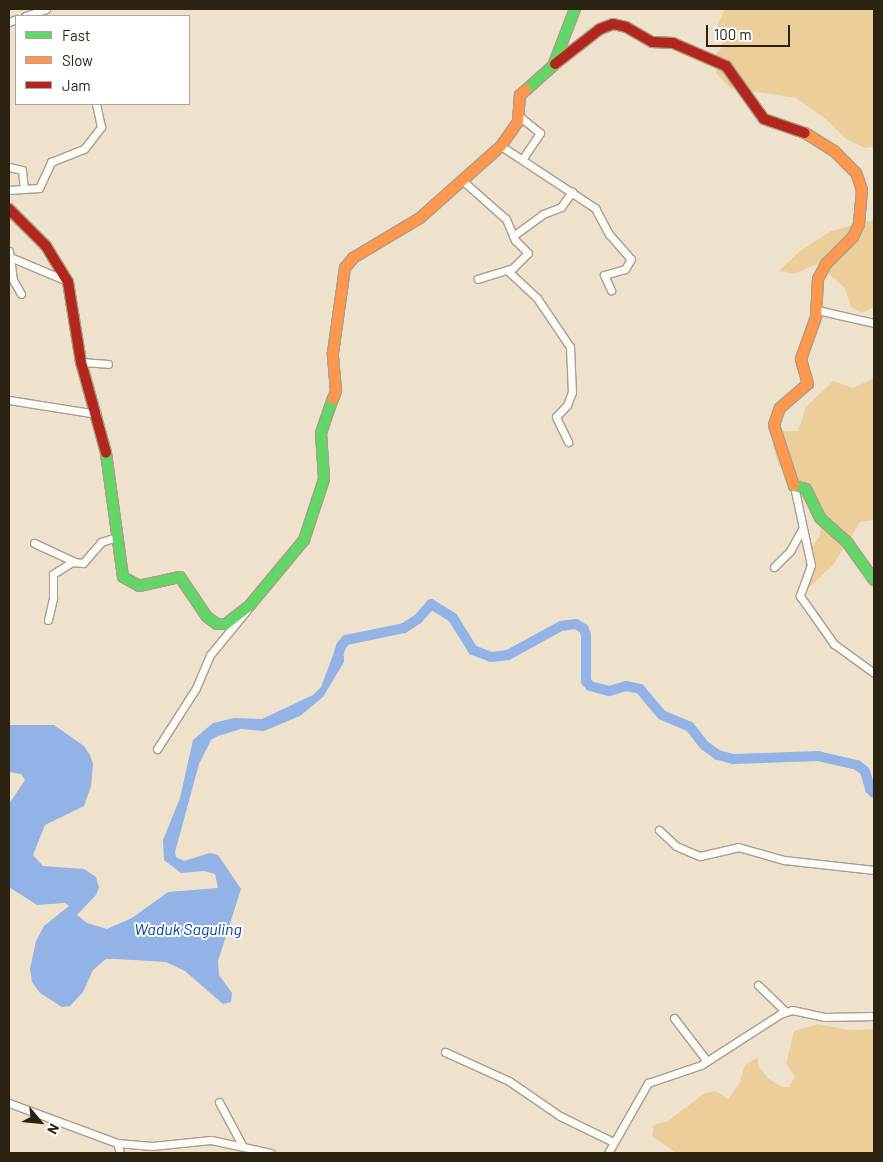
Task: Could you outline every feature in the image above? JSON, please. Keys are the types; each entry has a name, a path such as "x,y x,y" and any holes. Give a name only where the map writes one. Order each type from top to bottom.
{"street":[{"path":"28,15 46,9"},
{"path":"553,66 575,9"},
{"path":"157,749 196,688 210,655 273,574 301,546 323,483 321,433 336,392 333,353 345,268 353,258 420,218 501,146 516,126 519,116 520,95 600,29 613,24 623,26 652,42 669,42 721,63 734,73 764,118 796,128 845,159 861,183 859,224 854,237 821,273 817,310 801,359 808,384 783,404 774,420 781,452 794,486 810,565 800,596 834,644 874,673"},
{"path":"9,190 39,188 48,174 51,162 80,152 96,136 101,122 96,105"},
{"path":"519,116 540,133 522,160"},
{"path":"501,146 595,208 609,234 631,258 625,269 604,276 611,290"},
{"path":"9,167 21,169 24,189"},
{"path":"462,181 506,219 513,236 528,255 507,270 478,279"},
{"path":"513,236 543,214 561,208 572,192"},
{"path":"9,209 46,246 68,282 81,362 107,455 122,574 130,584 144,586 169,577 180,577 188,584 204,614 217,624 230,622 250,605"},
{"path":"9,254 68,282"},
{"path":"9,254 13,280 21,294"},
{"path":"507,270 537,298 570,347 572,392 567,405 556,417 568,442"},
{"path":"817,310 874,323"},
{"path":"81,362 108,364"},
{"path":"9,400 96,414"},
{"path":"794,486 806,489 820,518 847,542 874,580"},
{"path":"774,566 790,551 803,528"},
{"path":"34,543 76,562 83,563 97,545 116,537"},
{"path":"48,620 54,598 52,575 76,562"},
{"path":"659,830 676,846 700,856 738,847 784,860 874,870"},
{"path":"758,985 784,1011"},
{"path":"608,1153 648,1083 707,1061 784,1011 795,1010 824,1017 874,1016"},
{"path":"674,1018 707,1061"},
{"path":"445,1052 509,1081 566,1119 613,1142"},
{"path":"219,1102 242,1145"},
{"path":"9,1103 117,1143 152,1146 211,1140 242,1145 272,1153"},
{"path":"117,1143 120,1153"}],"shaded area":[{"path":"725,9 874,9 874,147 865,148 846,139 827,120 796,98 730,88 716,73 716,54 723,46 717,26"},
{"path":"874,220 874,307 862,313 851,307 845,288 817,264 794,274 779,271 800,251 831,231"},
{"path":"874,378 874,520 860,522 833,565 804,592 806,554 820,536 821,516 806,487 779,466 773,446 773,432 798,431 806,407 833,381 853,388"},
{"path":"818,1024 848,1030 874,1029 874,1153 676,1153 652,1136 654,1125 668,1121 705,1093 716,1091 728,1099 739,1084 745,1065 757,1058 759,1067 769,1079 782,1087 789,1087 795,1076 786,1064 794,1031"}],"water":[{"name":"Waduk Saguling","path":"338,653 344,656 344,662 323,697 300,716 264,731 241,729 218,736 211,740 199,764 175,852 176,857 184,861 210,853 218,855 241,889 218,961 219,975 232,993 231,1002 223,1004 185,971 166,962 116,959 106,959 93,970 83,992 70,1006 62,1007 40,993 32,982 30,969 36,941 44,926 69,906 65,903 37,905 9,887 9,804 25,780 21,774 9,772 9,725 54,725 84,746 90,755 93,764 91,786 84,806 45,825 33,855 43,866 84,869 96,877 99,888 96,895 77,915 87,923 107,929 132,918 168,892 218,888 215,874 204,871 181,873 164,860 163,840 180,798 193,740 213,723 234,718 262,719 313,695 321,687 332,658"}],"waterway":[{"path":"335,665 341,646 346,640 404,628 418,619 431,604 453,618 473,650 491,657 508,655 561,626 576,624 584,629 586,635 586,681 590,686 609,691 626,686 640,689 662,715 690,727 704,745 718,755 733,759 818,756 857,765 865,771 870,789 874,793"}],"traffic: fast":[{"path":"526,90 553,66 575,9"},
{"path":"106,453 123,577 139,586 180,577 207,617 217,624 226,624 250,605 304,540 324,479 321,433 333,399"},
{"path":"794,486 806,489 820,518 847,542 874,580"}],"traffic: slow":[{"path":"333,399 336,391 333,353 345,268 353,258 420,218 501,146 518,122 520,95 526,90"},
{"path":"794,486 774,425 780,408 808,384 801,359 816,317 818,279 826,264 853,237 859,224 862,190 856,173 834,151 805,133"}],"traffic: jam":[{"path":"555,64 600,29 613,24 626,27 652,42 673,43 726,66 764,119 805,133"},
{"path":"9,209 46,246 68,282 81,362 106,453"}]}
